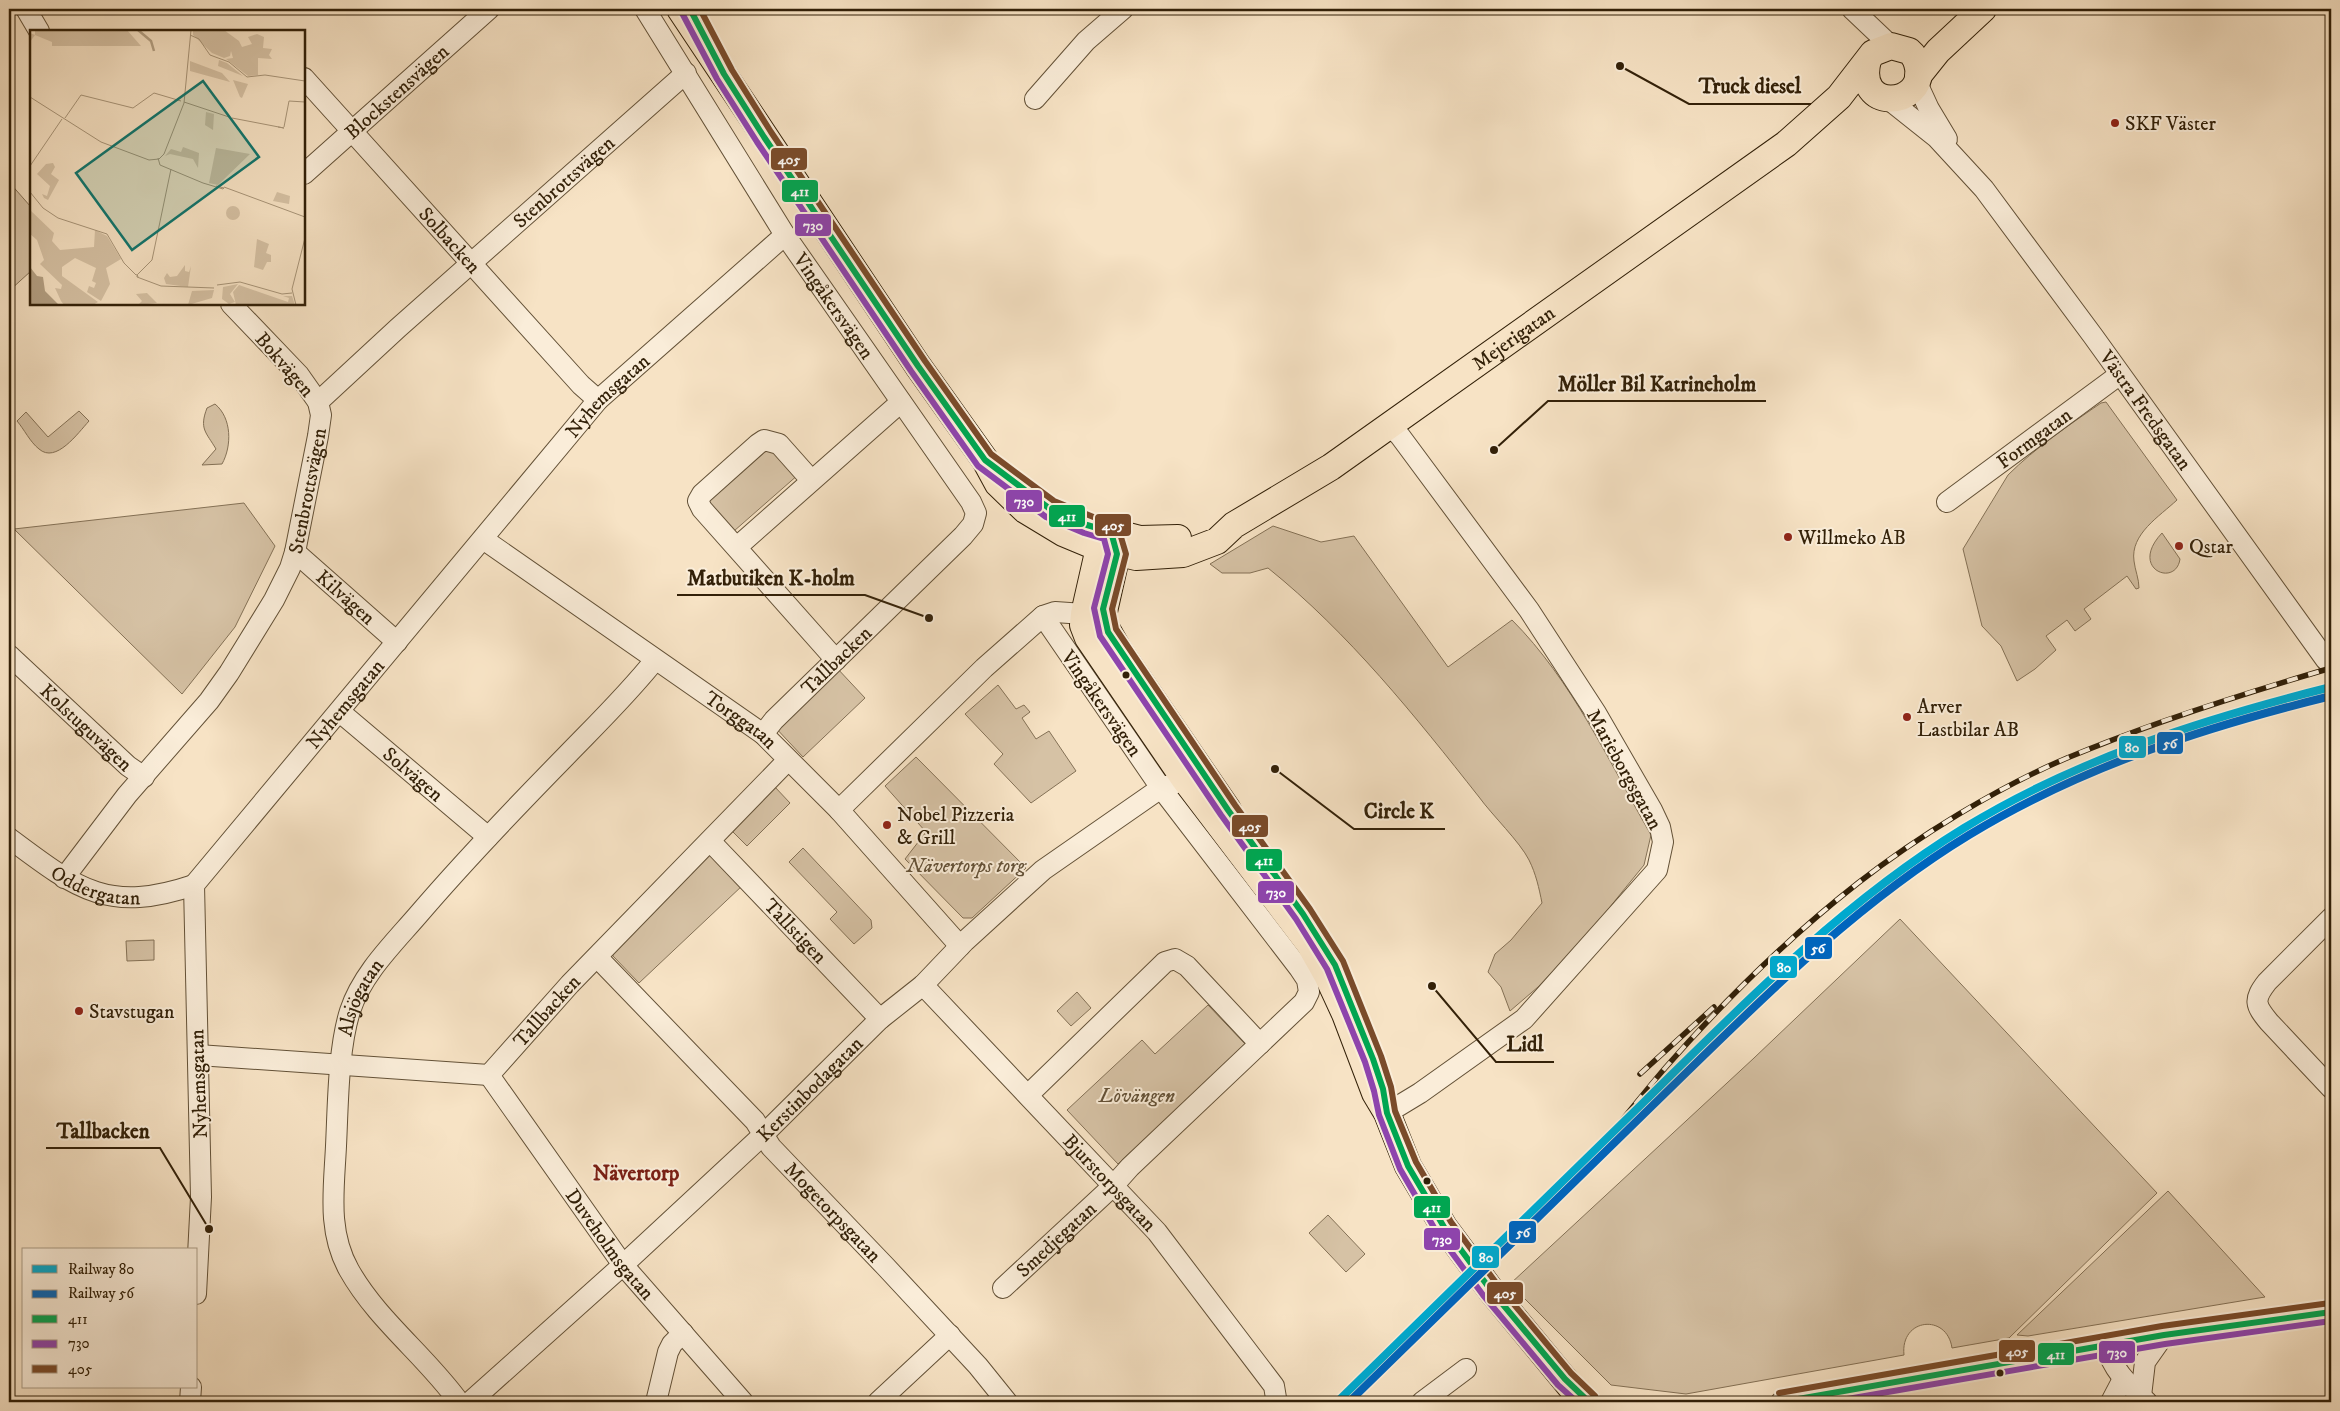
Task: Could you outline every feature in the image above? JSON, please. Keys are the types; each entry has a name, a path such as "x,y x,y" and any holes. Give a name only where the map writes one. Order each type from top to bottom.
{"main road":[{"name":"Vingåkersvägen","path":"680,9 918,366 985,460 1050,509 1087,525 1109,545 1093,615 1083,625 1088,638 1303,914 1335,966 1373,1059 1383,1089 1387,1113 1408,1166 1458,1245 1490,1289 1583,1402"},
{"name":"Vingåkersvägen","path":"690,9 724,74"},
{"name":"Mejerigatan","path":"1109,545 1140,539 1170,539 1234,525 1316,477 1786,144 1839,97 1883,52 1934,33 1972,9"},
{"path":"1918,80 1917,62 1912,54 1883,52 1865,76 1869,87 1877,96 1886,99 1903,96 1918,80 1938,51 1984,9"},
{"name":"Mejerigatan","path":"1786,144 1850,109 1886,99"},
{"name":"Vingåkersvägen","path":"1565,1379 1589,1402"}],"street":[{"path":"26,9 38,30"},
{"name":"Blockstensvägen","path":"305,173 489,9"},
{"name":"Vingåkersvägen","path":"646,9 785,235 971,502 976,513 973,524"},
{"path":"1035,99 1086,41 1123,9"},
{"path":"1852,9 1883,52"},
{"name":"Stenbrottsvägen","path":"64,878 144,776 209,701 274,600 290,568 295,552 318,436 320,415 318,402 398,328 473,264 686,73"},
{"name":"Solbacken","path":"305,79 581,385 598,400"},
{"name":"Västra Fredsgatan","path":"1918,80 1929,108 1963,164 2027,246 2326,660"},
{"name":"Västra Fredsgatan","path":"1886,99 1937,138 1963,164"},
{"name":"Nyhemsgatan","path":"198,1262 202,1197 194,885 598,400 785,235"},
{"name":"Bokvägen","path":"232,305 299,375 318,402"},
{"name":"Formgatan","path":"1947,502 2119,375"},
{"path":"737,547 901,402"},
{"name":"Marieborgsgatan","path":"1387,1113 1420,1094 1524,1019 1657,870 1663,842 1652,810 1558,652 1435,482 1400,436 1389,425"},
{"path":"811,480 779,444 764,440 702,494 698,501 702,509 836,660"},
{"name":"Tallbacken","path":"763,734 774,720 973,524"},
{"name":"Torggatan","path":"484,539 763,734 838,810 960,946"},
{"name":"Kilvägen","path":"295,552 397,642"},
{"path":"838,810 984,668 1043,616 1054,612 1093,615"},
{"name":"Vingåkersvägen","path":"1043,616 1161,788 1307,980 1309,992 1304,1002 1260,1044"},
{"name":"Kolstuguvägen","path":"9,655 128,766 144,776"},
{"name":"Alsjögatan","path":"459,1402 376,1308 349,1271 336,1237 332,1217 338,1098 350,1010 366,980 400,937 488,837 655,660"},
{"name":"Solvägen","path":"340,712 488,837"},
{"name":"Tallbacken","path":"489,1075 597,957 788,760"},
{"path":"1161,788 1194,776"},
{"name":"Kerstinbodagatan","path":"470,1402 623,1265 764,1134 880,1019 923,985 960,946 1043,870 1161,788"},
{"name":"Oddergatan","path":"9,838 64,878 86,889 112,897 135,899 165,895 194,885"},
{"name":"Tallstigen","path":"710,842 880,1019"},
{"path":"2331,918 2267,982 2258,994 2257,1000 2259,1010 2269,1022 2331,1088"},
{"name":"Mogetorpsgatan","path":"597,957 755,1121 771,1148 950,1335 1007,1402"},
{"path":"1028,1095 1165,962 1175,959 1187,966 1260,1044"},
{"name":"Bjurstorpsgatan","path":"923,985 1157,1232 1274,1386 1275,1400"},
{"name":"Smedjegatan","path":"1003,1288 1113,1186 1179,1120 1260,1044"},
{"path":"198,1055 342,1063 489,1075"},
{"name":"Duveholmsgatan","path":"489,1075 623,1265 684,1332 743,1402"},
{"path":"1793,1401 2164,1335 2331,1312"},
{"path":"656,1402 668,1352 672,1344 684,1332"},
{"path":"878,1402 950,1335"},
{"path":"2144,1399 2145,1362 2164,1335"},
{"path":"2106,1345 2109,1359 2123,1379 2144,1399"},
{"path":"1422,1402 1466,1369"},
{"path":"2111,1402 2123,1379"},
{"path":"190,1402 191,1388"}],"green space":[{"path":"9,182 30,206 30,272 9,291"},
{"path":"2106,402 2177,500 2148,526 2137,542 2134,551 2134,561 2139,588 2136,589 2127,576 2084,609 2091,619 2075,631 2067,620 2046,636 2056,650 2035,669 2017,681 2001,646 1982,626 1963,549 2008,475 2029,455 2053,437 2101,403"},
{"path":"215,404 225,417 229,432 228,449 222,464 202,465 216,449 204,426 207,408"},
{"path":"79,411 89,421 73,439 52,453 46,453 39,449 17,421 26,412 48,437"},
{"path":"769,440 799,474 734,531 704,497"},
{"path":"244,503 275,546 235,627 182,694 14,529"},
{"path":"1273,526 1321,542 1354,536 1448,667 1512,620 1533,643 1571,695 1651,835 1644,865 1586,937 1538,987 1510,1011 1501,987 1488,972 1495,954 1511,940 1542,903 1529,860 1513,837 1380,676 1298,593 1268,568 1250,573 1222,573 1210,564"},
{"path":"2162,533 2180,559 2177,568 2171,572 2164,573 2152,565 2150,556 2153,546"},
{"path":"836,667 865,698 803,757 773,725"},
{"path":"998,685 1016,709 1024,705 1030,712 1022,718 1036,739 1049,731 1076,771 1031,803 994,764 1003,754 965,714"},
{"name":"Nävertorps torg","path":"916,757 1026,868 972,918 963,918 905,859 926,832 885,786"},
{"path":"774,786 790,803 747,846 730,829"},
{"path":"803,848 871,920 872,928 854,944 830,919 837,912 789,862"},
{"path":"705,854 713,854 743,885 639,983 613,956 611,948"},
{"path":"1900,919 2157,1193 2009,1338 1952,1348 1948,1337 1942,1329 1934,1325 1925,1325 1916,1327 1909,1333 1905,1343 1904,1355 1686,1394 1611,1385 1510,1284 1754,1058"},
{"path":"154,940 154,960 127,961 126,941"},
{"path":"1077,992 1091,1008 1071,1026 1057,1011"},
{"name":"Lövängen","path":"1208,1005 1246,1045 1118,1164 1067,1110 1142,1040 1155,1054"},
{"path":"2168,1191 2265,1297 2028,1336 2017,1335"},
{"path":"1328,1215 1365,1254 1346,1272 1309,1233"}],"railway":[{"path":"1607,1138 1688,1042 1758,970 1807,925 1858,883 1932,831 1986,798 2067,758 2132,732 2198,709 2331,668"},
{"path":"1640,1074 1714,1007"}],"rail line":[{"name":"80","path":"1337,1402 1759,990 1837,920 1920,857 2007,803 2051,781 2096,762 2188,727 2331,687"},
{"name":"56","path":"1349,1402 1763,998 1842,928 1925,864 1969,835 2012,811 2100,769 2237,721 2331,696"}],"transit line":[{"name":"411","path":"690,9 724,74 764,137 918,366 985,460 1050,509 1087,525 1111,532 1117,554 1103,609 1108,632 1228,810 1303,914 1335,965 1373,1059 1383,1089 1387,1113 1408,1166 1444,1227 1490,1289 1565,1379 1589,1402"},
{"name":"405","path":"700,9 732,70 771,132 925,361 991,454 1054,501 1118,527 1126,554 1112,609 1116,629 1235,805 1310,909 1343,961 1381,1056 1391,1087 1395,1111 1416,1162 1451,1222 1497,1284 1571,1373 1595,1396"},
{"name":"730","path":"682,13 717,79 757,142 911,371 978,466 1046,517 1104,539 1108,554 1094,608 1100,636 1221,815 1296,919 1327,969 1365,1062 1379,1115 1400,1169 1436,1231 1483,1295 1558,1385 1577,1402"},
{"name":"405","path":"1779,1393 2162,1326 2330,1303"},
{"name":"411","path":"1781,1402 2164,1335 2331,1312"},
{"name":"730","path":"1830,1402 2165,1344 2331,1321"}],"place":[{"name":"Truck diesel","path":"1620,66"},
{"name":"SKF Väster","path":"2115,123"},
{"name":"Möller Bil Katrineholm","path":"1494,450"},
{"name":"Willmeko AB","path":"1788,537"},
{"name":"Qstar","path":"2179,546"},
{"name":"Matbutiken K-holm","path":"929,618"},
{"name":"Arver Lastbilar AB","path":"1907,717"},
{"name":"Circle K","path":"1275,769"},
{"name":"Nobel Pizzeria & Grill","path":"887,825"},
{"name":"Lidl","path":"1432,986"},
{"name":"Stavstugan","path":"79,1011"},
{"name":"Tallbacken","path":"209,1229"}],"district":[{"name":"Nävertorp","path":"636,1173"}]}
